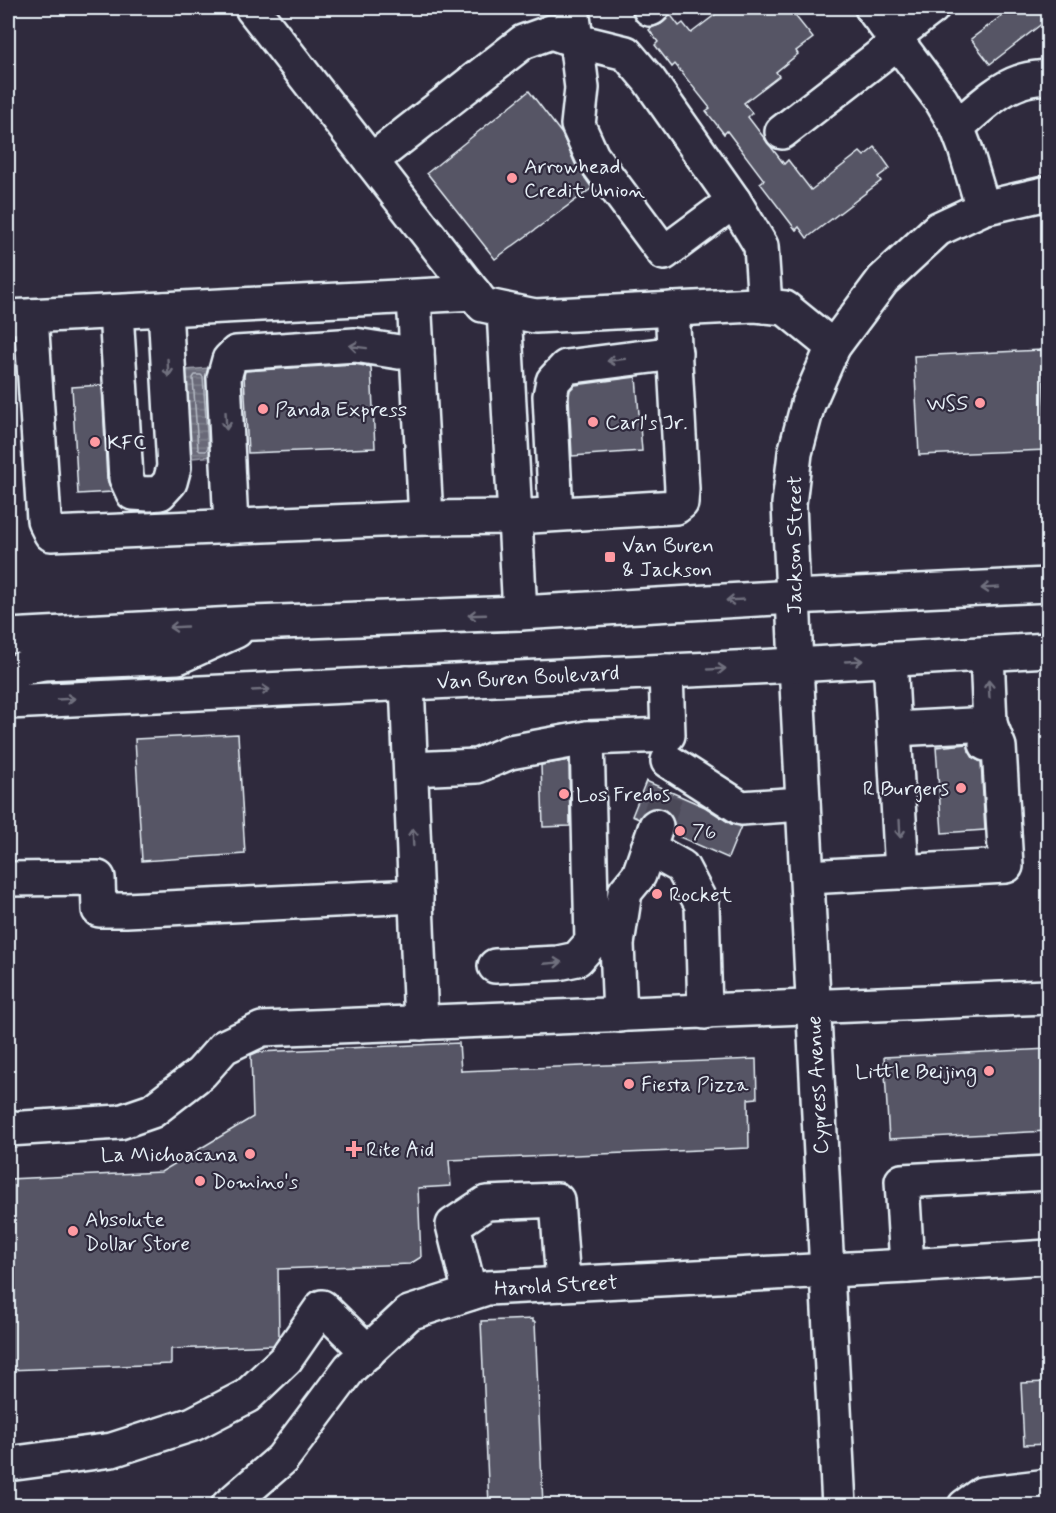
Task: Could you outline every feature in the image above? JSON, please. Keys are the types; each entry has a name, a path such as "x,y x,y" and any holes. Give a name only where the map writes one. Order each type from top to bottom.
{"main road":[{"path":"252,8 483,305 535,316 755,304 785,308 834,347"},
{"path":"572,8 582,88 578,125 592,156 664,253 734,201"},
{"path":"872,8 941,100 957,127 983,208"},
{"path":"782,132 932,8"},
{"path":"371,161 524,42 551,32 626,54 649,80 734,201 761,246 765,306"},
{"path":"957,127 1010,86 1032,78 1048,77"},
{"name":"Jackson Street","path":"796,665 789,504 795,453 808,404 834,347 883,280 938,229 983,208 1048,193"},
{"path":"474,293 19,316 44,520 51,534 426,518 514,517 676,507 681,503 672,309"},
{"path":"414,297 426,518"},
{"path":"116,312 126,478 133,493 149,494 160,493 170,482 174,467 165,309"},
{"path":"504,310 520,613"},
{"path":"231,526 224,378 228,360 236,352 355,345 399,352 417,351"},
{"path":"556,514 550,396 553,381 566,367 675,353"},
{"path":"8,636 254,623 520,613 1048,585"},
{"path":"8,680 14,672 27,666 44,663 178,657 254,623"},
{"name":"Van Buren Boulevard","path":"8,702 796,665 1048,650"},
{"path":"808,877 1006,866 999,747 990,724 987,654"},
{"path":"890,659 902,872"},
{"name":"Cypress Avenue","path":"796,665 839,1506"},
{"path":"666,671 668,762"},
{"path":"407,683 421,1023"},
{"path":"895,729 990,724"},
{"path":"411,770 477,766 510,752 587,738 668,762 741,808 803,804"},
{"path":"495,966 577,960 592,942 587,738"},
{"path":"620,1015 617,944 625,892 639,875 652,837 682,867 702,905 705,1012"},
{"path":"8,879 98,878 99,910 416,896"},
{"path":"8,1129 120,1122 152,1111 201,1073 224,1047 262,1029 1048,997"},
{"path":"907,1266 902,1181 1048,1173"},
{"path":"470,1293 453,1225 486,1203 557,1200 563,1284"},
{"name":"Harold Street","path":"228,1506 282,1459 350,1368 409,1313 470,1293 487,1288 1048,1257"},
{"path":"8,1464 112,1450 193,1424 247,1396 286,1359 322,1307 368,1352"},
{"path":"965,1506 982,1494 1048,1486"}],"water":[{"path":"209,368 215,456 192,458 186,370"}],"building":[{"path":"724,8 789,8 813,38 796,51 798,54 776,72 779,76 744,103 752,113 748,117 784,164 788,160 811,190 860,152 864,156 875,147 890,168 878,177 881,181 807,238 799,227 796,230 760,183 764,180 727,131 724,134 706,111 710,108 675,64 672,67 655,45 658,42 649,30 661,24 670,14 679,26 683,23 691,33"},
{"path":"1012,8 1048,8 1048,19 990,64 971,39"},
{"name":"Arrowhead Credit Union","path":"529,91 562,134 575,164 592,188 495,259 427,173"},
{"name":"WSS","path":"1042,350 1047,450 919,455 914,356"},
{"path":"354,364 371,367 375,448 248,453 245,371"},
{"path":"636,377 642,451 572,456 570,390 575,385"},
{"path":"102,385 107,479 112,492 78,494 72,387"},
{"path":"238,734 245,854 142,861 135,739"},
{"name":"R Burgers","path":"968,744 973,758 981,762 985,830 942,833 936,747"},
{"path":"569,760 570,826 543,827 541,765"},
{"path":"646,781 705,807 731,824 741,826 728,858 673,834 674,822 670,814 663,809 652,808 644,812 639,819 632,816"},
{"path":"459,1043 461,1071 756,1059 757,1098 748,1099 749,1148 449,1160 451,1186 418,1188 421,1257 410,1264 278,1269 279,1336 273,1345 171,1349 171,1364 8,1370 8,1179 161,1172 253,1117 251,1055 258,1052"},
{"path":"1048,1049 1048,1131 889,1139 884,1057"},
{"path":"533,1319 535,1322 543,1506 489,1506 481,1321"},
{"path":"1048,1382 1048,1444 1024,1445 1021,1383"}],"tunnel":[{"path":"656,826 667,791"}],"place":[{"name":"Arrowhead Credit Union","path":"512,178"},
{"name":"WSS","path":"980,403"},
{"name":"Panda Express","path":"263,409"},
{"name":"Carl's Jr.","path":"593,422"},
{"name":"KFC","path":"95,442"},
{"name":"Van Buren & Jackson","path":"610,557"},
{"name":"R Burgers","path":"961,788"},
{"name":"Los Fredos","path":"564,794"},
{"name":"76","path":"680,831"},
{"name":"Rocket","path":"657,894"},
{"name":"Little Beijing","path":"989,1071"},
{"name":"Fiesta Pizza","path":"629,1084"},
{"name":"Rite Aid","path":"354,1149"},
{"name":"La Michoacana","path":"250,1154"},
{"name":"Domino's","path":"200,1181"},
{"name":"Absolute Dollar Store","path":"73,1231"}]}
